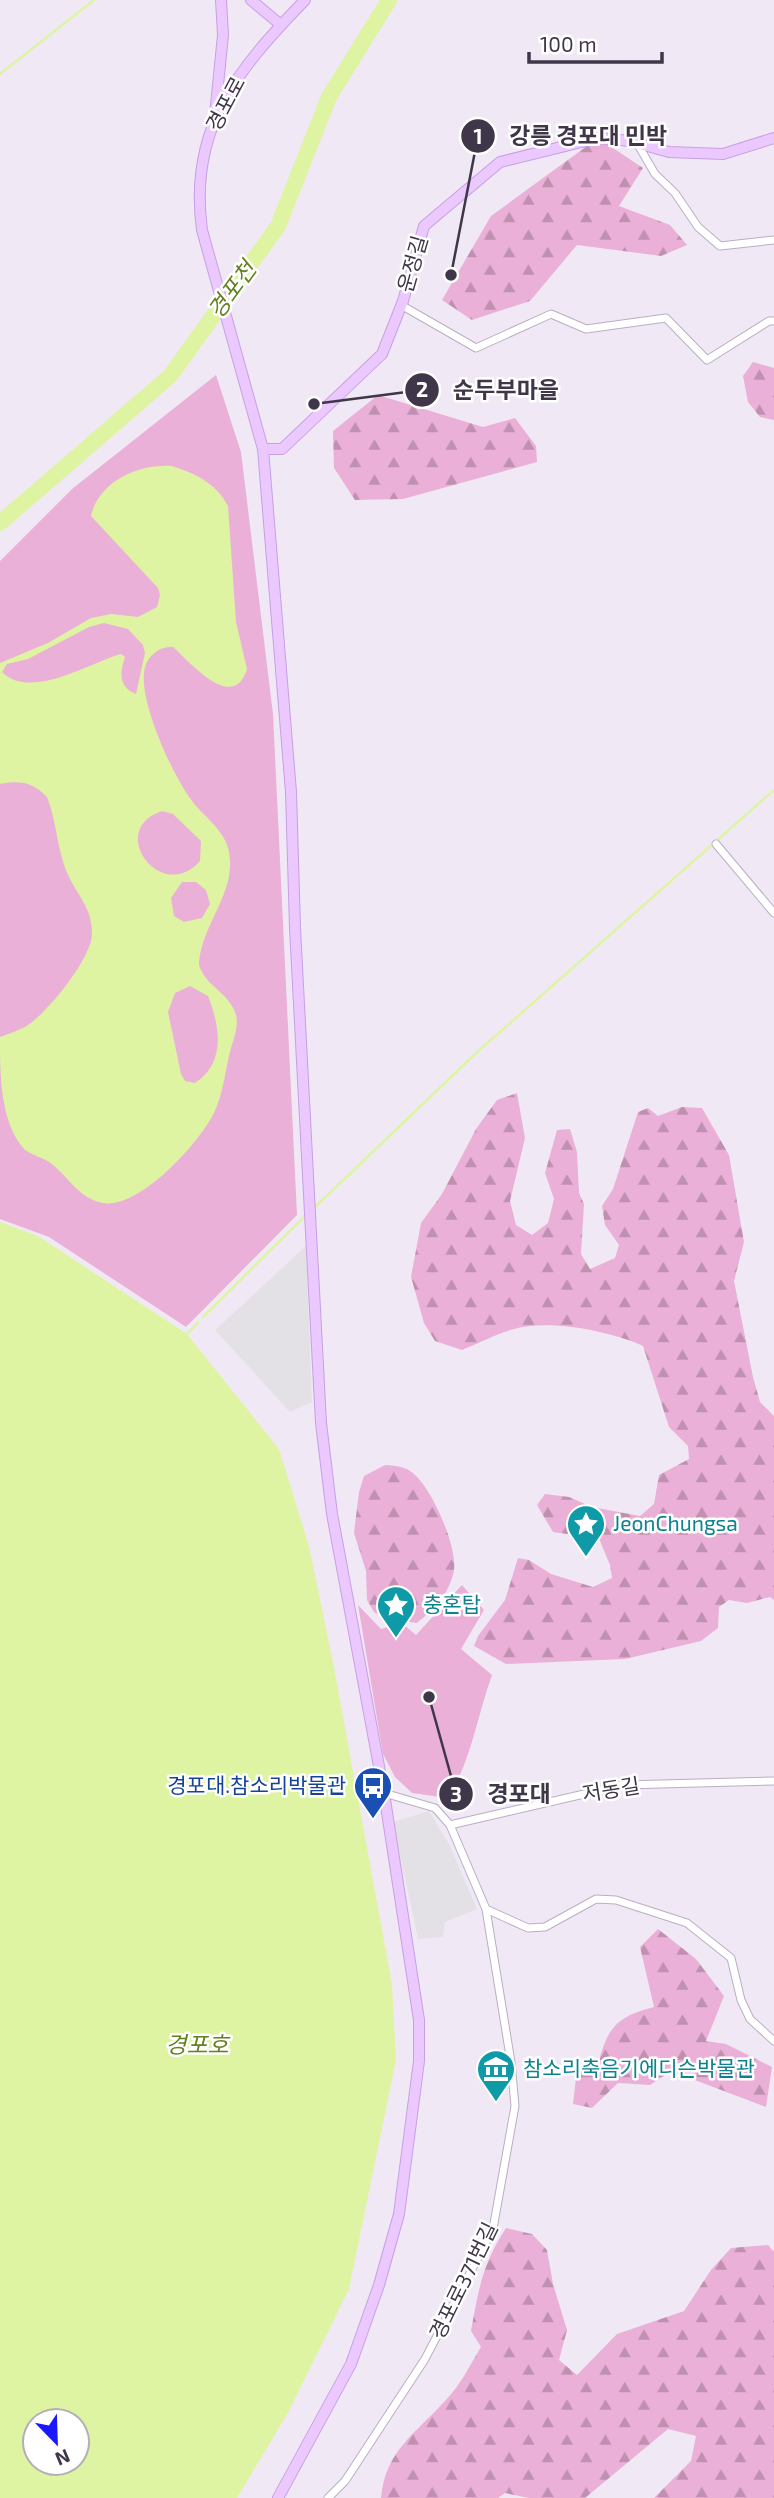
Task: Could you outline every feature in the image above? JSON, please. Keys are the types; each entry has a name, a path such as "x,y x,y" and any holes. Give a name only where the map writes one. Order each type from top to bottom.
{"street":[{"path":"215,115 223,35 221,0"},
{"path":"251,0 281,25"},
{"name":"경포로","path":"278,2498 352,2364 379,2285 399,2214 419,2061 418,2020 384,1793 332,1514 321,1423 295,928 291,792 262,449 202,230 199,169 215,115 255,56 305,0"},
{"name":"운정길","path":"262,449 282,449 382,354 401,305 424,226 500,162 598,138 636,143 669,152 723,154 774,138"},
{"path":"636,143 655,174 675,193 698,228 720,246 774,240"},
{"path":"401,305 475,348 551,314 586,328 666,318 707,360 768,321 774,321"},
{"path":"716,844 774,913"},
{"name":"저동길","path":"450,1825 623,1785 774,1781"},
{"name":"경포로371번길","path":"328,2498 345,2481 425,2359 493,2229 515,2106 511,2062 486,1909 450,1825 435,1808 384,1793"},
{"path":"486,1909 528,1928 545,1927 596,1899 616,1900 687,1923 731,1958 745,2009 750,2018 774,2040"}],"green space":[{"path":"598,138 643,168 619,206 670,225 687,245 661,256 577,245 530,301 472,320 442,300 491,216"},
{"path":"753,362 774,368 774,420 760,417 748,402 743,376"},
{"path":"216,375 241,452 273,714 297,1215 186,1327 49,1237 0,1219 0,561 72,489"},
{"path":"378,395 483,427 515,418 536,446 537,462 403,499 355,500 334,468 333,431"},
{"path":"517,1093 525,1138 510,1201 516,1225 532,1235 548,1223 554,1199 545,1173 557,1130 570,1129 577,1152 579,1193 584,1204 581,1254 590,1269 615,1258 619,1245 605,1225 602,1206 613,1189 638,1112 648,1108 658,1116 682,1107 702,1108 729,1155 744,1242 734,1281 760,1402 774,1416 774,1600 770,1597 747,1603 729,1600 719,1607 718,1628 701,1641 625,1659 506,1664 474,1646 478,1636 505,1600 518,1558 529,1560 551,1574 593,1587 612,1578 610,1565 595,1529 567,1534 553,1532 537,1505 545,1494 569,1497 592,1507 640,1516 654,1504 659,1475 689,1459 688,1446 669,1427 643,1346 597,1331 544,1325 514,1329 462,1350 435,1341 424,1323 411,1277 421,1223 442,1194 476,1129 497,1100"},
{"path":"385,1465 408,1470 422,1483 436,1506 452,1547 454,1570 449,1586 435,1606 417,1623 386,1619 374,1612 367,1600 366,1571 354,1533 359,1492 364,1476"},
{"path":"462,1585 484,1610 461,1649 492,1675 468,1754 448,1798 412,1793 395,1777 383,1754 358,1605 381,1629 402,1623 416,1635"},
{"path":"658,1929 696,1959 724,1996 706,2041 726,2044 772,2067 766,2107 671,2071 650,2085 618,2083 592,2108 573,2104 577,2069 599,2061 606,2039 617,2024 632,2014 654,2007 640,1947"},
{"path":"506,2228 532,2234 547,2250 553,2284 567,2330 559,2360 577,2375 617,2334 684,2311 711,2270 731,2248 768,2245 774,2252 774,2498 654,2498 691,2461 696,2436 668,2429 585,2498 529,2498 505,2493 498,2498 381,2498 384,2482 395,2455 450,2395 481,2347 471,2331 476,2302 486,2266"}],"shaded area":[{"path":"306,1246 312,1402 290,1412 215,1330"},
{"path":"429,1811 449,1844 477,1909 445,1922 443,1937 418,1939 393,1822"}],"water":[{"path":"171,466 204,480 228,506 236,622 247,669 240,682 232,687 222,686 200,672 173,647 169,647 152,655 144,675 150,712 165,753 184,789 219,830 227,844 230,867 228,881 205,937 199,965 207,979 229,1001 236,1015 237,1025 217,1106 196,1141 167,1172 134,1196 118,1202 103,1203 88,1197 50,1163 25,1150 11,1126 3,1098 0,1037 25,1027 56,998 85,956 92,933 90,916 64,866 47,797 26,783 0,784 0,663 48,643 91,618 111,614 138,617 157,607 160,595 158,588 91,516 95,504 111,484 134,472","holes":["104,623 128,629 143,645 145,653 136,694 123,683 122,668 125,657 121,654 44,681 29,683 14,680 2,672 7,664 28,659 89,627","162,811 173,814 201,841 200,861 185,872 170,874 156,870 145,860 139,847 139,833 146,820","182,882 196,882 206,890 210,904 202,918 184,922 174,916 171,898","190,986 208,996 215,1019 218,1043 216,1055 205,1075 195,1083 185,1081 181,1074 168,1012 175,993"]},
{"name":"경포호","path":"0,1222 38,1236 187,1334 279,1449 309,1546 333,1662 392,1984 396,2060 349,2289 289,2411 237,2498 0,2498"}],"waterway":[{"path":"0,74 94,0"},
{"name":"경포천","path":"0,523 170,376 278,226 329,97 389,0"},
{"path":"313,1209 475,1054 774,790"},
{"path":"203,1317 305,1216"},
{"path":"187,1334 198,1323"}],"place":[{"name":"강릉 경포대 민박","path":"451,275"},
{"name":"순두부마을","path":"314,404"},
{"name":"JeonChungsa","path":"586,1558"},
{"name":"충혼탑","path":"396,1639"},
{"name":"경포대","path":"429,1697"},
{"name":"경포대.참소리박물관","path":"373,1820"},
{"name":"참소리축음기에디슨박물관","path":"496,2103"}]}
